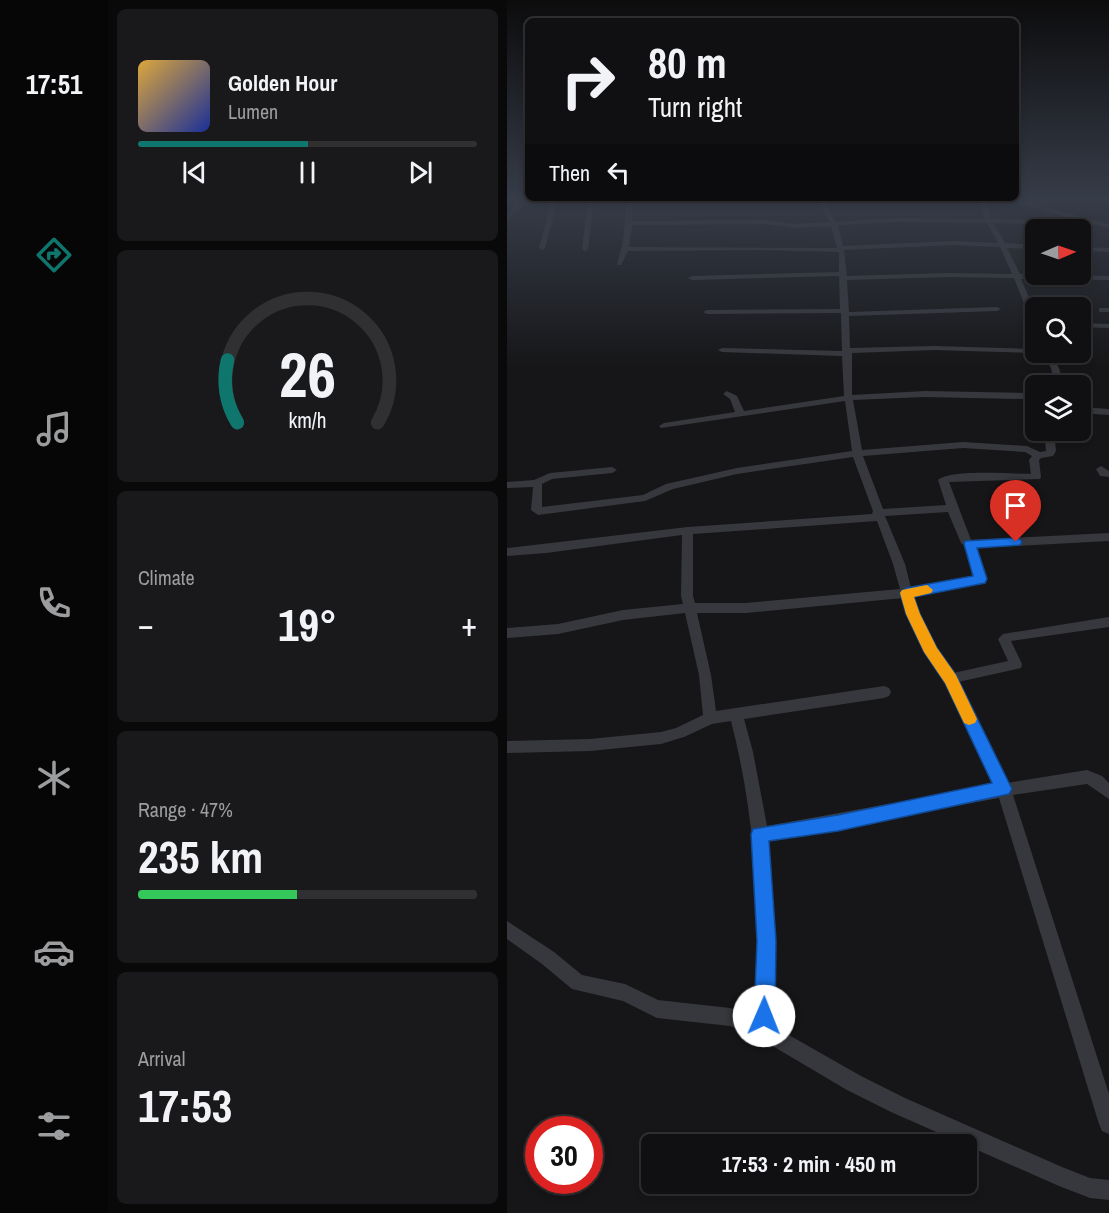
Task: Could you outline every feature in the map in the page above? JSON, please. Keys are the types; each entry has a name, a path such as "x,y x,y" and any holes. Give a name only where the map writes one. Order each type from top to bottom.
{"street":[{"path":"619,264 624,255"},
{"path":"841,255 849,398 857,453 878,515 899,564 913,614 931,652 950,679 1003,789 1018,829 1109,1124"},
{"path":"1008,255 1027,297"},
{"path":"692,278 948,275 1109,278"},
{"path":"707,312 997,309"},
{"path":"1091,325 1109,326"},
{"path":"722,350 848,352 935,348 1025,351"},
{"path":"727,394 734,398 741,415"},
{"path":"664,426 849,398 925,394 1025,396"},
{"path":"1091,411 1109,412"},
{"path":"536,483 539,485 536,510 544,511 645,498 670,486 717,475 857,453 963,445 1027,449 1038,455 1050,454 1049,441"},
{"path":"507,633 558,629 623,615 690,608 733,609 906,593 980,579 970,544 952,508 943,480 946,478 1033,478 1036,477 1034,460 1038,455"},
{"path":"507,485 536,483 550,476 612,470"},
{"path":"507,552 688,531 952,508"},
{"path":"688,531 687,596 705,675 710,718"},
{"path":"970,544 1109,537"},
{"path":"950,679 1016,664 1004,639 1007,637 1109,622"},
{"path":"507,747 590,745 661,738 679,733 710,718 884,692"},
{"path":"736,714 760,834 767,941 763,1031"},
{"path":"760,834 838,823 1003,789 1087,777 1097,781 1108,790"},
{"path":"507,929 578,983 625,993 657,1009 730,1017 753,1024 853,1083 898,1105 1059,1176 1090,1188 1109,1190"}],"slow traffic":[{"path":"927,590 906,593 931,652 950,679 969,719"}],"route":[{"path":"764,1016 767,941 760,834 838,823 1003,789 950,679 931,652 906,593 976,581 981,577 970,544 1016,542"}]}
